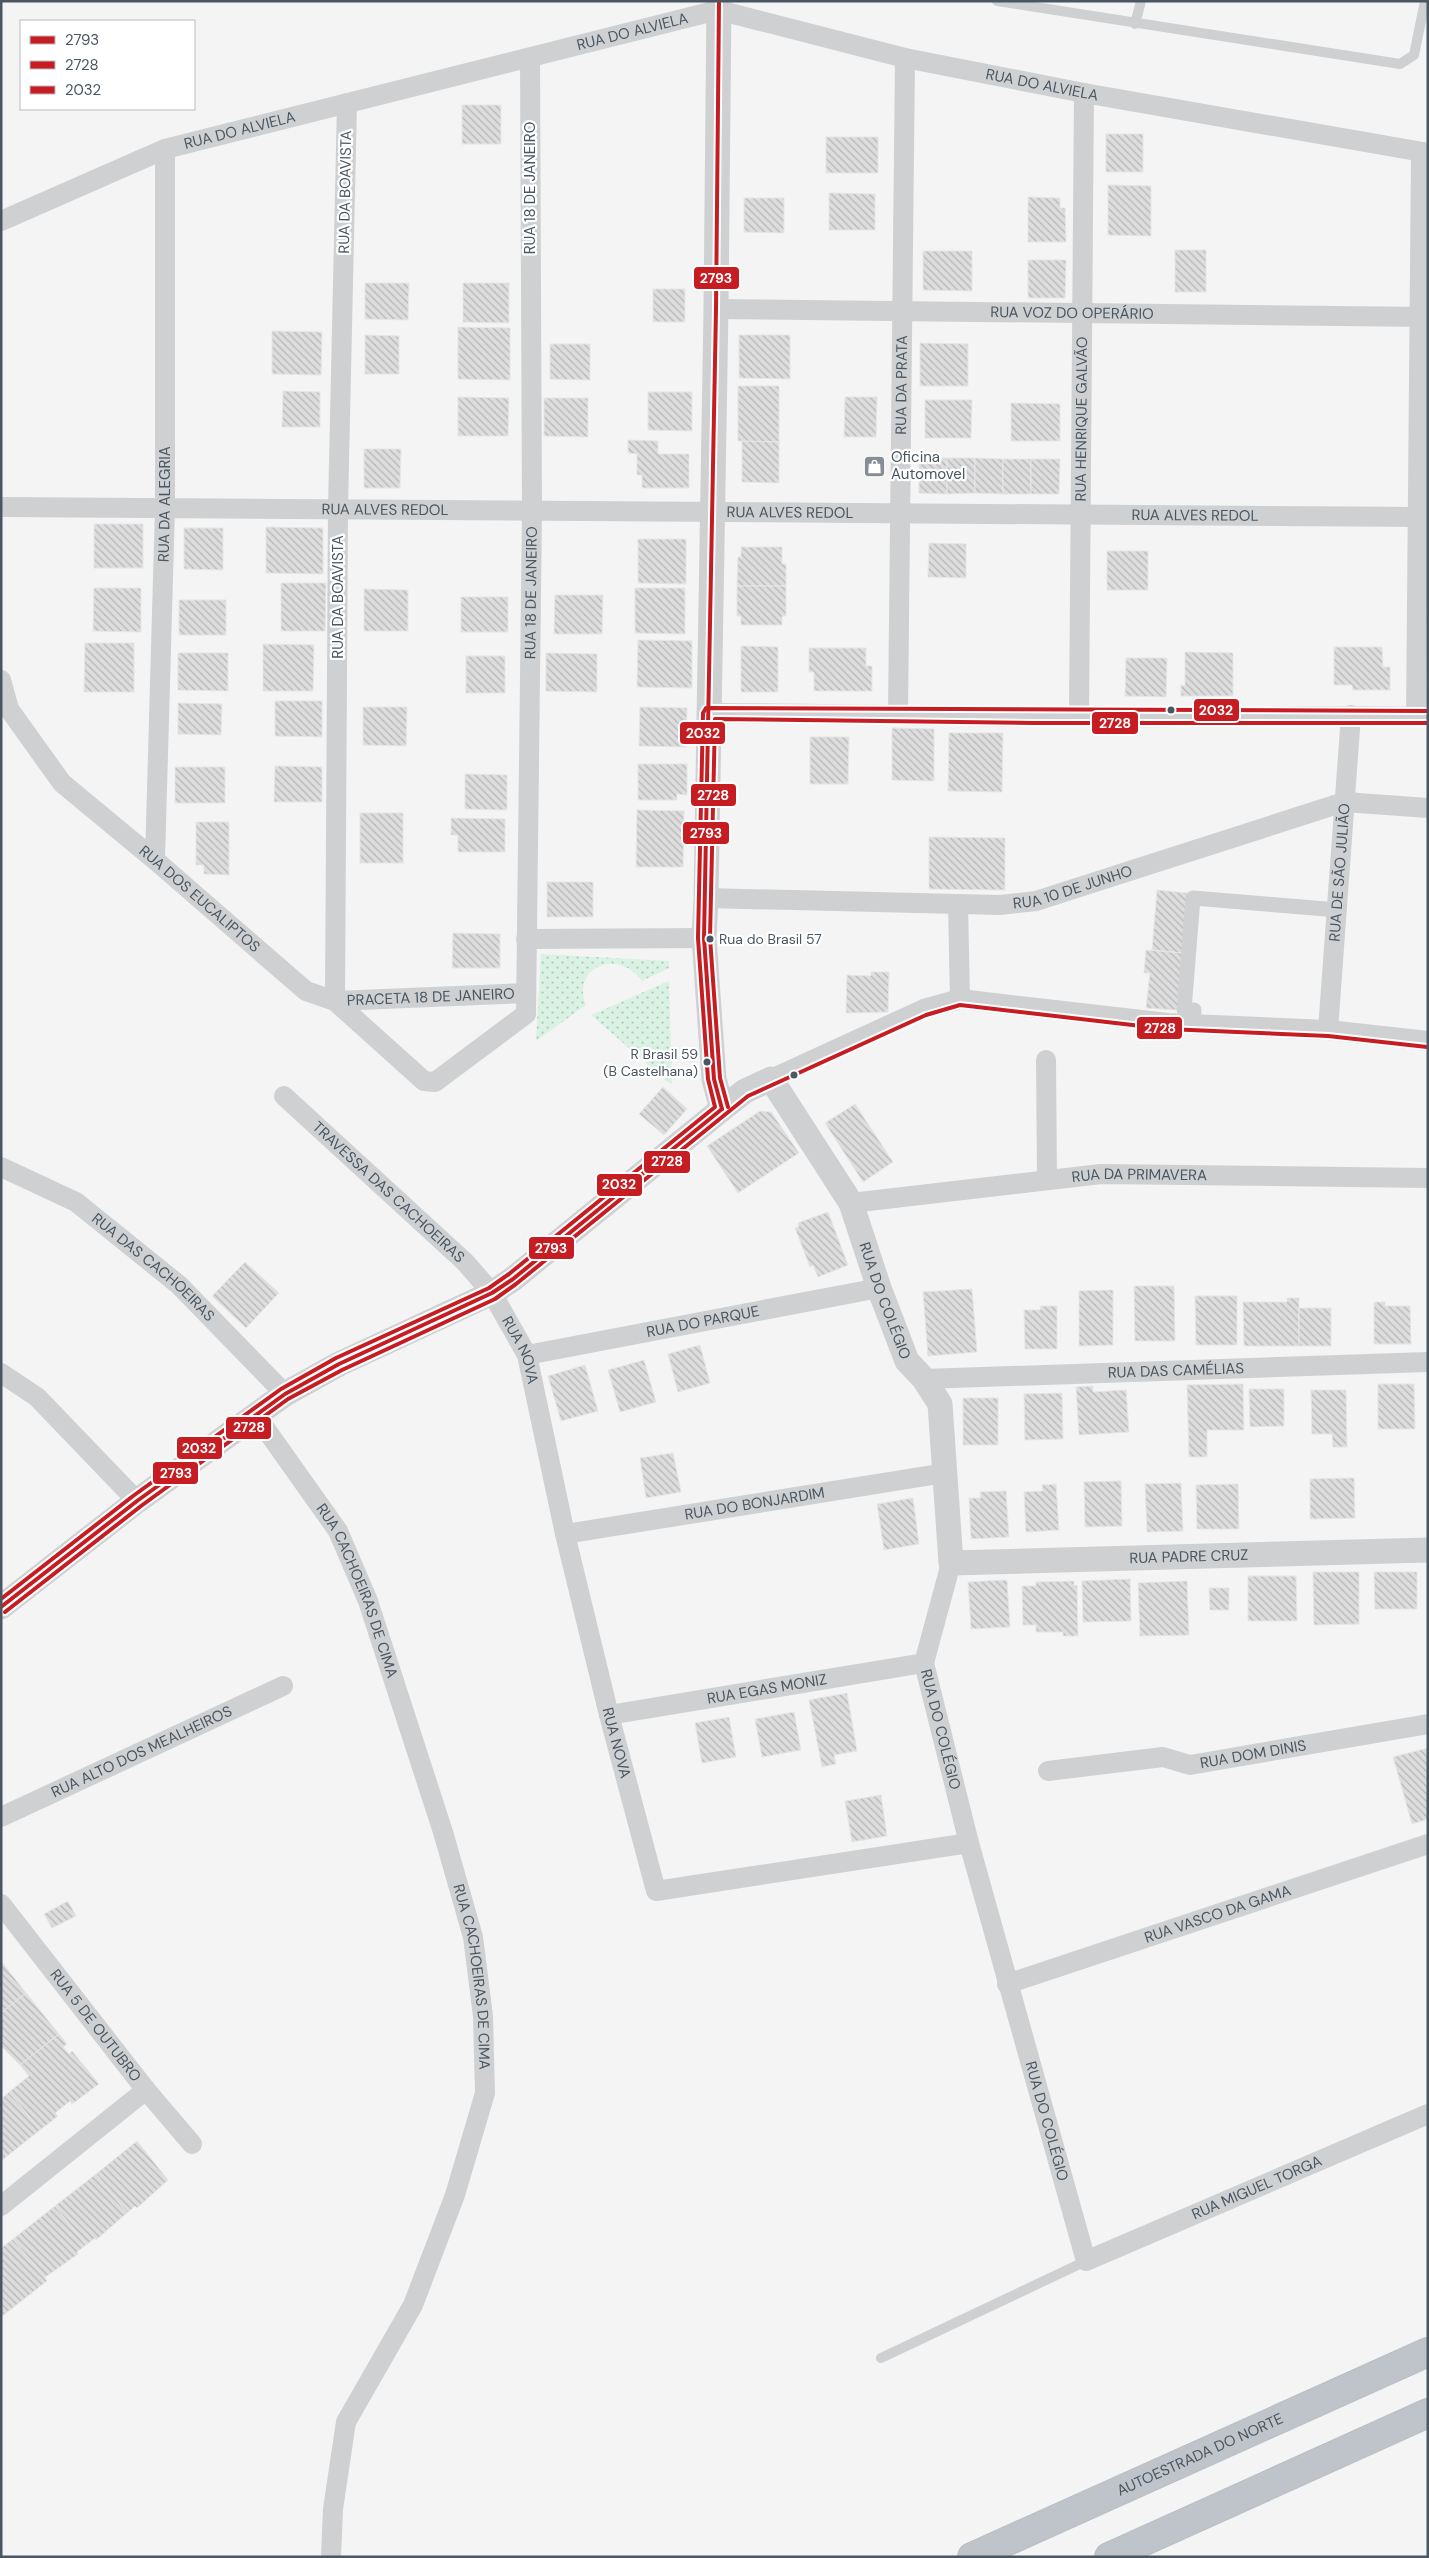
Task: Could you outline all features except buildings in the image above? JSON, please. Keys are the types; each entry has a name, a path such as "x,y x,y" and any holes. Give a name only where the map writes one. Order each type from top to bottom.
{"highway":[{"name":"AUTOESTRADA DO NORTE","path":"972,2557 1428,2352"},
{"path":"1109,2557 1428,2413"}],"street":[{"name":"RUA DO ALVIELA","path":"1,222 165,149 530,59 718,6 905,58 1084,93 1424,153"},
{"path":"718,6 713,511 704,938 714,1079 722,1109"},
{"name":"RUA DA PRATA","path":"898,713 905,58"},
{"name":"RUA 18 DE JANEIRO","path":"435,1082 526,1014 532,510 530,59"},
{"name":"RUA HENRIQUE GALVÃO","path":"1079,717 1084,93"},
{"name":"RUA DA BOAVISTA","path":"334,1001 338,508 347,103"},
{"name":"RUA DA ALEGRIA","path":"155,860 165,506 165,149"},
{"path":"709,713 898,713 1079,717 1422,717 1424,153"},
{"name":"RUA VOZ DO OPERÁRIO","path":"716,309 1424,317"},
{"name":"RUA ALVES REDOL","path":"1,507 165,506 901,512 1082,516 1422,517"},
{"name":"RUA DOS EUCALIPTOS","path":"1,680 9,709 62,783 155,860 306,991 334,1001 424,1081 435,1082"},
{"name":"RUA DE SÃO JULIÃO","path":"1328,1030 1351,716"},
{"name":"RUA 10 DE JUNHO","path":"706,898 1000,905 1036,901 1344,802 1428,808"},
{"path":"1193,1024 1194,1010 1184,1010 1193,898 1338,910"},
{"path":"958,904 960,999"},
{"path":"526,938 704,938"},
{"name":"PRACETA 18 DE JANEIRO","path":"334,1001 526,993"},
{"path":"2,1605 138,1500 285,1394 361,1354 492,1293 569,1234 745,1091 924,1009 960,999 1193,1024 1328,1030 1428,1041"},
{"path":"1046,1060 1047,1180"},
{"name":"RUA DO COLÉGIO","path":"771,1079 851,1203 878,1288 907,1362 924,1379 940,1404 951,1563 924,1663 969,1842 1086,2261"},
{"name":"TRAVESSA DAS CACHOEIRAS","path":"284,1096 465,1262 492,1293"},
{"name":"RUA DAS CACHOEIRAS","path":"1,1167 76,1202 179,1285 285,1394"},
{"name":"RUA DA PRIMAVERA","path":"851,1203 1101,1174 1428,1178"},
{"name":"RUA DO PARQUE","path":"527,1355 878,1288"},
{"name":"RUA NOVA","path":"492,1293 527,1355 565,1534 609,1715 656,1891 969,1842"},
{"name":"RUA DAS CAMÉLIAS","path":"924,1379 1428,1362"},
{"path":"1,1373 37,1397 138,1500"},
{"name":"RUA CACHOEIRAS DE CIMA","path":"255,1414 338,1531 368,1601 443,1832 473,1938 483,2016 485,2093 455,2195 413,2305 346,2422 333,2509 331,2557"},
{"name":"RUA DO BONJARDIM","path":"565,1534 945,1472"},
{"name":"RUA PADRE CRUZ","path":"951,1563 1428,1550"},
{"name":"RUA EGAS MONIZ","path":"609,1715 924,1663"},
{"name":"RUA ALTO DOS MEALHEIROS","path":"1,1817 283,1686"},
{"name":"RUA DOM DINIS","path":"1048,1771 1163,1757 1190,1765 1428,1724"},
{"name":"RUA VASCO DA GAMA","path":"1008,1984 1428,1844"},
{"name":"RUA 5 DE OUTUBRO","path":"5,1916 192,2144"},
{"path":"1,2206 146,2090"},
{"name":"RUA MIGUEL TORGA","path":"1086,2261 1428,2114"}],"lane":[{"path":"997,1 1400,64 1414,54 1425,1"},
{"path":"1135,24 1141,1"},
{"path":"881,2358 1086,2261"}],"green space":[{"path":"541,954 669,961 669,968 642,981 632,971 621,965 609,964 599,966 591,972 585,981 583,992 586,1005 536,1041"},
{"path":"669,981 672,1082 670,1084 591,1015"}],"transit line":[{"name":"2793","path":"719,1 716,309 704,938 714,1079 722,1109"},
{"name":"2032","path":"1,1599 133,1496 281,1389 336,1358 489,1288 509,1274 715,1107 708,1079 698,938 703,713 706,708 1428,711"},
{"name":"2728","path":"728,1107 720,1078 710,938 715,719 1034,723 1428,723"},
{"name":"2728","path":"5,1612 141,1506 288,1399 342,1370 495,1299 748,1096 926,1015 960,1005 1167,1029 1328,1036 1427,1047"},
{"name":"2793","path":"1,1607 137,1501 285,1394 339,1364 492,1293 513,1279 722,1109"}],"place":[{"name":"Oficina Automovel","path":"875,466"},
{"name":"Rua do Brasil 57","path":"710,939"},
{"name":"R Brasil 59 (B Castelhana)","path":"707,1062"}]}
